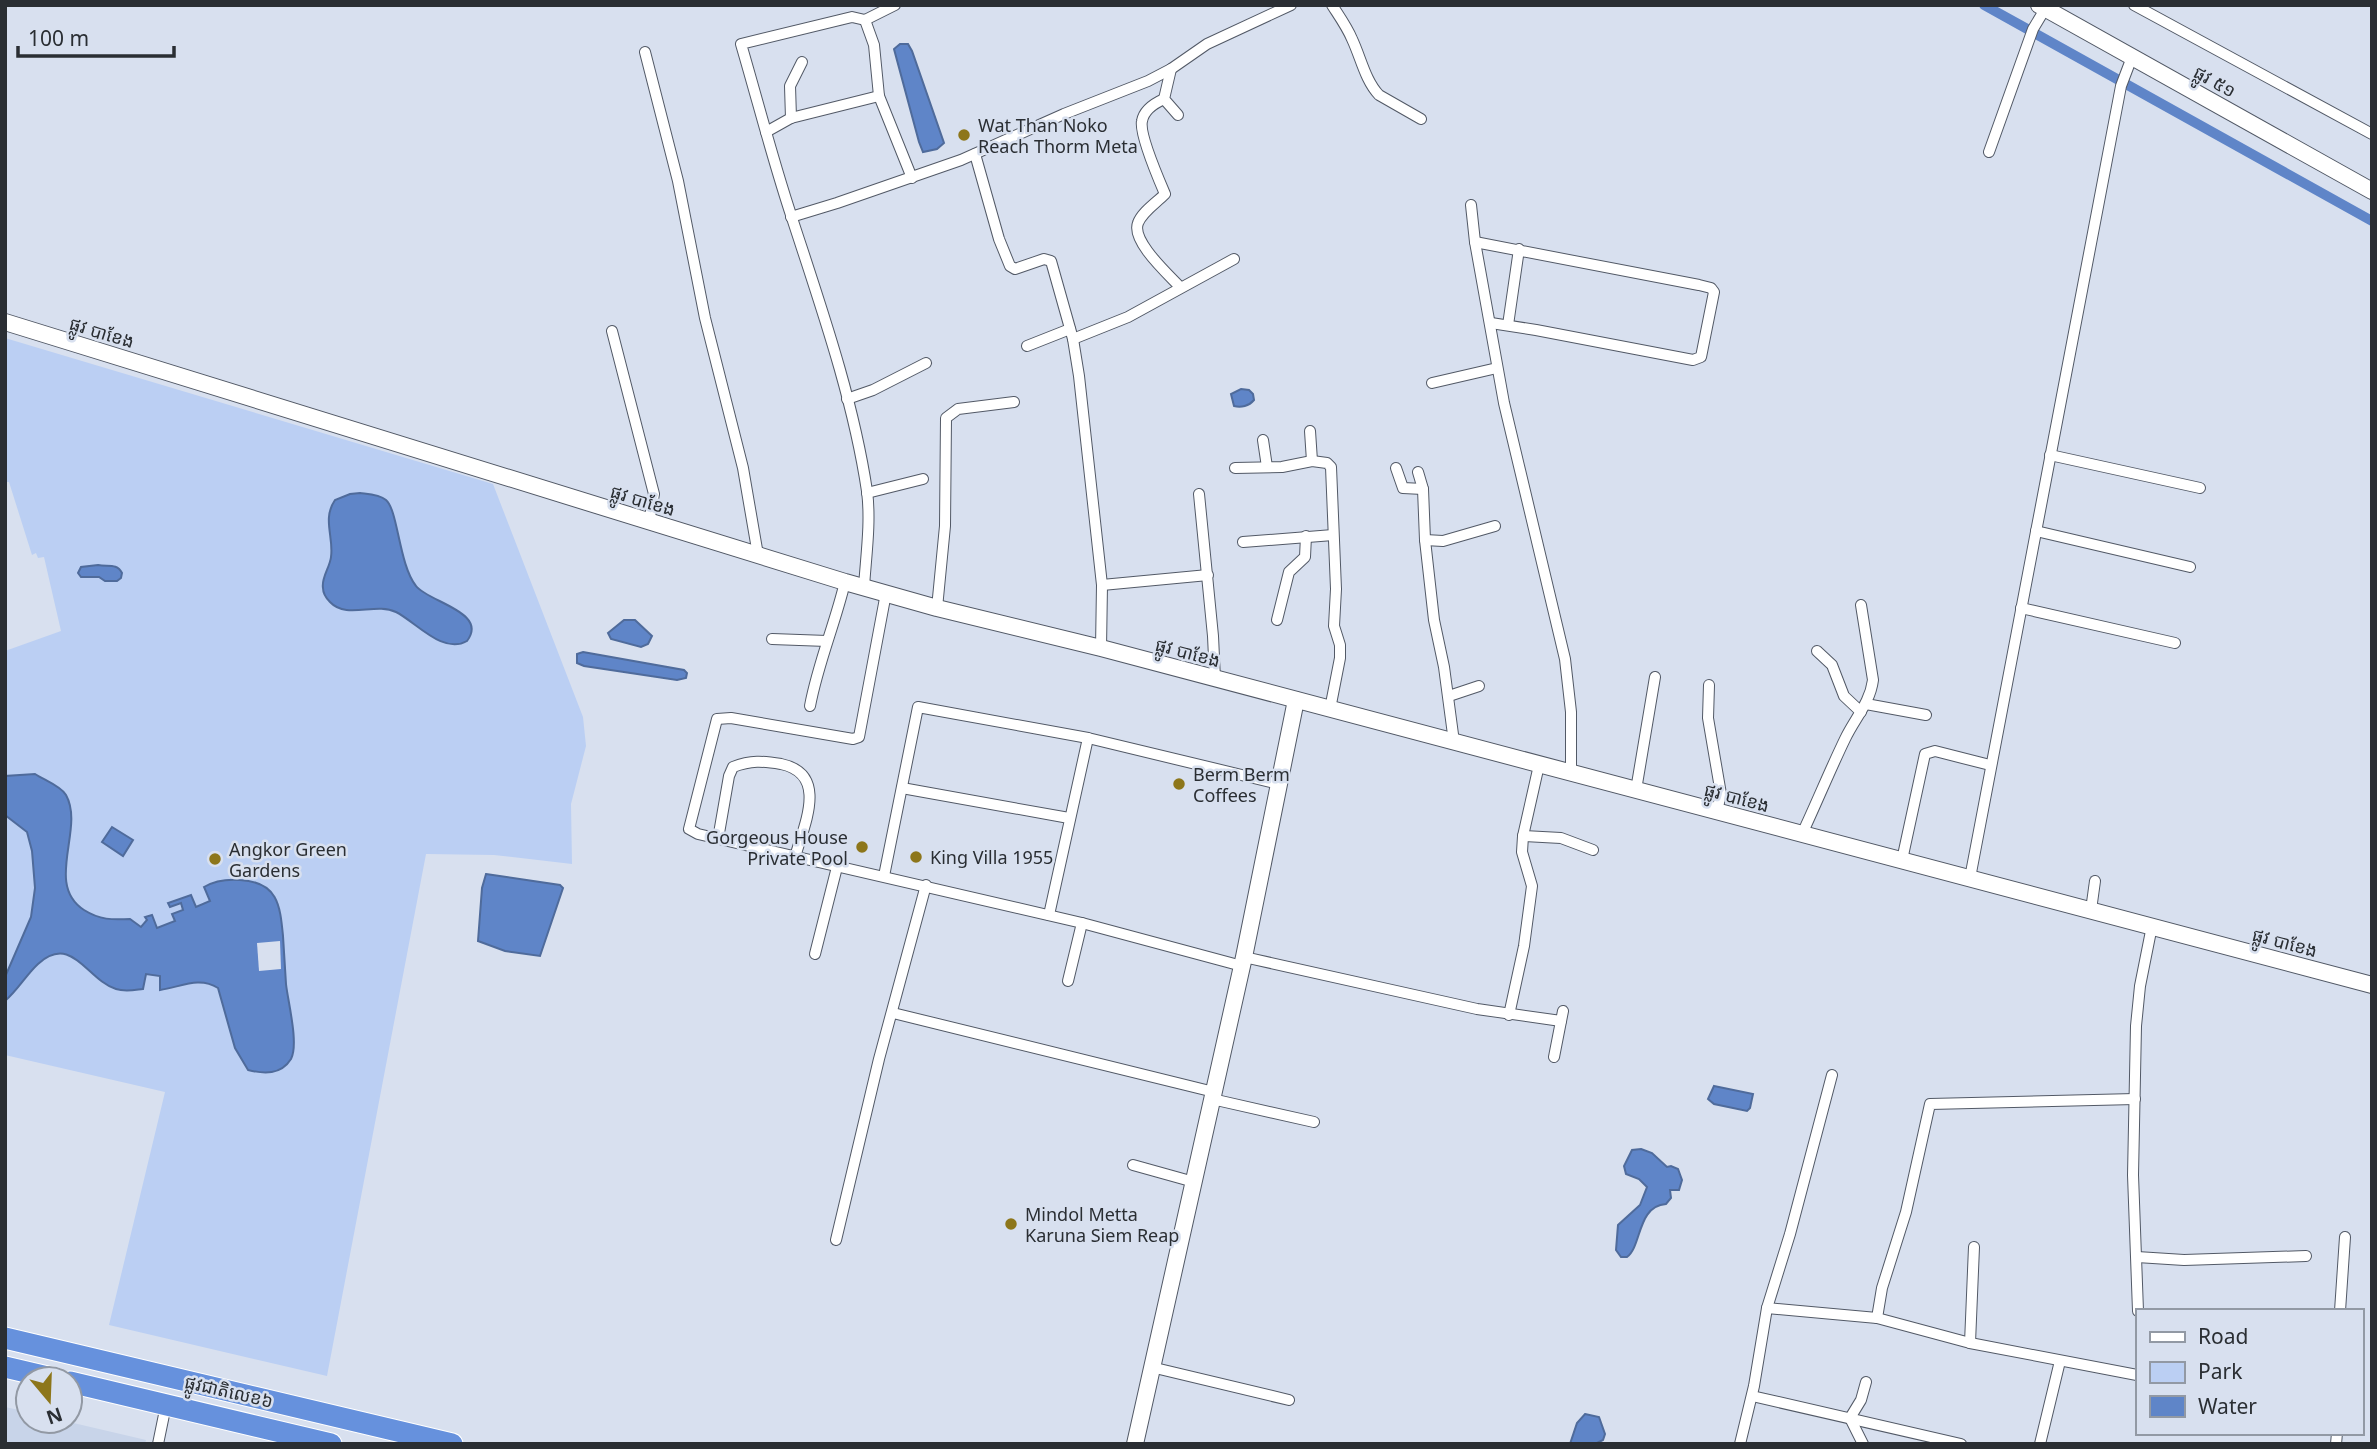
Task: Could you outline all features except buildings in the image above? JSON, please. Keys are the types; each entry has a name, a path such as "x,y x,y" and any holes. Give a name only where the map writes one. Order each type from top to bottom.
{"highway":[{"name":"ផ្លូវជាតិលេខ៦","path":"5,1338 452,1444"},
{"name":"ផ្លូវជាតិលេខ៦","path":"84,1385 331,1444"}],"street":[{"path":"864,587 867,493 847,400 741,44 852,17 865,20 895,5"},
{"path":"792,217 912,178 975,154 1171,69 1207,44 1292,5"},
{"path":"1332,5 1348,29 1374,90 1421,119"},
{"path":"2134,5 2372,134"},
{"path":"1989,152 2039,16"},
{"name":"ផ្លូវ ៥១","path":"2039,16 2372,191"},
{"path":"865,20 874,45 879,96 912,178"},
{"path":"645,52 678,181 705,318 743,468 758,555"},
{"path":"791,118 790,86 802,62"},
{"path":"1970,878 2121,86 2130,62"},
{"path":"1171,69 1164,99 1151,106 1141,124 1165,194 1144,214 1137,230 1139,239 1151,255 1180,287"},
{"path":"766,132 791,118 879,96"},
{"path":"1164,99 1178,115"},
{"path":"975,154 999,239 1010,266 1016,269 1044,259 1051,261 1071,334 1079,376 1102,585 1101,649"},
{"path":"1471,205 1475,242 1511,436 1542,555 1565,659 1571,712 1571,773"},
{"path":"1475,242 1699,285 1711,288 1714,292 1701,357 1693,360 1491,323"},
{"path":"1508,325 1519,249"},
{"path":"1027,346 1128,317 1234,259"},
{"name":"ផ្លូវ បាខែង","path":"5,322 649,522 937,608 1296,700 2372,985"},
{"path":"611,331 654,494 649,522"},
{"path":"847,400 926,363"},
{"path":"1432,383 1497,368"},
{"path":"937,608 945,526 946,418 958,409 1014,402"},
{"path":"1310,431 1312,461"},
{"path":"1263,440 1267,467"},
{"path":"2050,455 2200,488"},
{"path":"1236,468 1312,461 1327,463 1331,467 1336,589 1334,626 1340,645 1340,658 1330,709"},
{"path":"1396,468 1403,488 1423,489"},
{"path":"1418,472 1423,489 1425,540 1434,620 1449,696 1454,742"},
{"path":"867,493 923,479"},
{"path":"1199,494 1215,679"},
{"path":"1425,540 1443,541 1495,526"},
{"path":"2036,531 2190,567"},
{"path":"1243,542 1333,535"},
{"path":"1278,620 1289,572 1305,557 1306,536"},
{"path":"1102,585 1208,575"},
{"path":"810,706 820,662 845,582"},
{"path":"886,593 861,734 858,738 723,717 718,719 689,829 718,839 926,885 1243,961 1509,1015 1562,1016 1554,1057"},
{"path":"1802,834 1845,739 1864,708 1873,680 1861,605"},
{"path":"2021,608 2175,643"},
{"path":"772,639 827,641"},
{"path":"1817,651 1832,665 1844,696 1864,708 1926,715"},
{"path":"1636,790 1655,677"},
{"path":"1709,685 1708,718 1721,794 1717,811"},
{"path":"1449,696 1479,686"},
{"path":"1135,1444 1243,961 1296,700"},
{"path":"884,876 918,707 1087,738 1279,784"},
{"path":"1049,915 1087,738"},
{"path":"1902,860 1925,754 1934,751 1990,765"},
{"path":"718,839 733,767 753,760 786,765 805,777 811,790 795,856"},
{"path":"1509,1015 1524,946 1532,886 1522,852 1539,765"},
{"path":"902,788 1069,818"},
{"path":"1523,836 1561,838 1593,849"},
{"path":"815,954 837,867"},
{"path":"2091,910 2095,881"},
{"path":"836,1240 879,1059 926,885"},
{"path":"1069,981 1082,923"},
{"path":"2138,1309 2133,1175 2137,1005 2152,926"},
{"path":"893,1013 1314,1122"},
{"path":"1740,1444 1752,1396 1767,1308 1790,1234 1832,1076"},
{"path":"1877,1318 1930,1104 2135,1099"},
{"path":"1133,1165 1194,1182"},
{"path":"2340,1309 2345,1237"},
{"path":"1970,1343 1974,1247"},
{"path":"2137,1257 2184,1260 2306,1256"},
{"path":"1767,1308 1877,1318 1970,1343 2136,1375"},
{"path":"2040,1444 2060,1361"},
{"path":"1151,1367 1289,1400"},
{"path":"1850,1418 1861,1399 1866,1382"},
{"path":"1752,1396 1961,1444"},
{"path":"158,1444 166,1405"},
{"path":"1850,1418 1863,1444"}],"shaded area":[{"path":"5,1407 14,1409 14,1435 84,1435 84,1425 146,1440 145,1444 5,1444"}],"green space":[{"name":"Angkor Green Gardens","path":"5,338 493,484 583,717 586,746 571,804 572,864 494,855 426,854 327,1376 109,1325 165,1092 5,1055 5,651 61,631 44,557 38,558 36,553 32,555 9,482 5,482"}],"water":[{"path":"900,44 908,44 912,51 944,143 937,149 923,152 919,142 894,49"},
{"path":"1241,389 1249,390 1254,400 1245,406 1234,406 1231,394"},
{"path":"360,493 377,495 386,500 393,515 410,577 423,592 464,615 470,622 472,631 467,641 449,644 439,641 388,609 345,610 327,599 323,584 331,557 331,507 335,500"},
{"path":"98,565 118,568 122,573 121,578 117,581 105,581 99,577 81,577 78,573 81,567"},
{"path":"624,620 635,620 652,636 648,644 641,647 611,639 608,633"},
{"path":"583,652 684,670 687,673 686,678 677,680 584,666 577,663 577,654"},
{"path":"35,774 66,795 71,809 67,886 73,899 95,916 130,919 141,927 147,920 145,917 152,915 157,928 175,921 172,914 183,910 181,903 170,907 168,903 191,895 196,907 210,901 204,887 213,883 240,880 262,885 270,890 280,914 294,1043 291,1059 287,1064 272,1072 248,1070 235,1048 218,988 204,983 190,983 160,990 160,976 146,974 143,989 119,990 106,984 70,956 60,954 50,956 38,964 5,1001 5,977 31,917 35,888 32,851 27,832 5,815 5,776"},
{"path":"112,827 133,840 123,856 102,842"},
{"path":"486,874 560,885 563,888 540,956 505,951 478,941 482,888"},
{"path":"1714,1086 1753,1094 1750,1108 1747,1111 1714,1104 1708,1099"},
{"path":"1641,1149 1652,1153 1667,1167 1678,1169 1682,1180 1679,1190 1670,1190 1671,1198 1666,1204 1657,1206 1645,1219 1632,1252 1627,1257 1621,1257 1616,1250 1618,1225 1640,1205 1647,1187 1639,1179 1626,1174 1624,1166 1632,1150"},
{"path":"1585,1414 1599,1417 1605,1434 1603,1440 1595,1444 1570,1444 1577,1423"}],"pier":[{"path":"280,941 281,969 259,971 257,943"}],"waterway":[{"path":"1984,5 2372,221"}],"place":[{"name":"Wat Than Noko Reach Thorm Meta","path":"964,135"},
{"name":"Berm Berm Coffees","path":"1179,784"},
{"name":"Gorgeous House Private Pool","path":"862,847"},
{"name":"King Villa 1955","path":"916,857"},
{"name":"Angkor Green Gardens","path":"215,859"},
{"name":"Mindol Metta Karuna Siem Reap","path":"1011,1224"}]}
